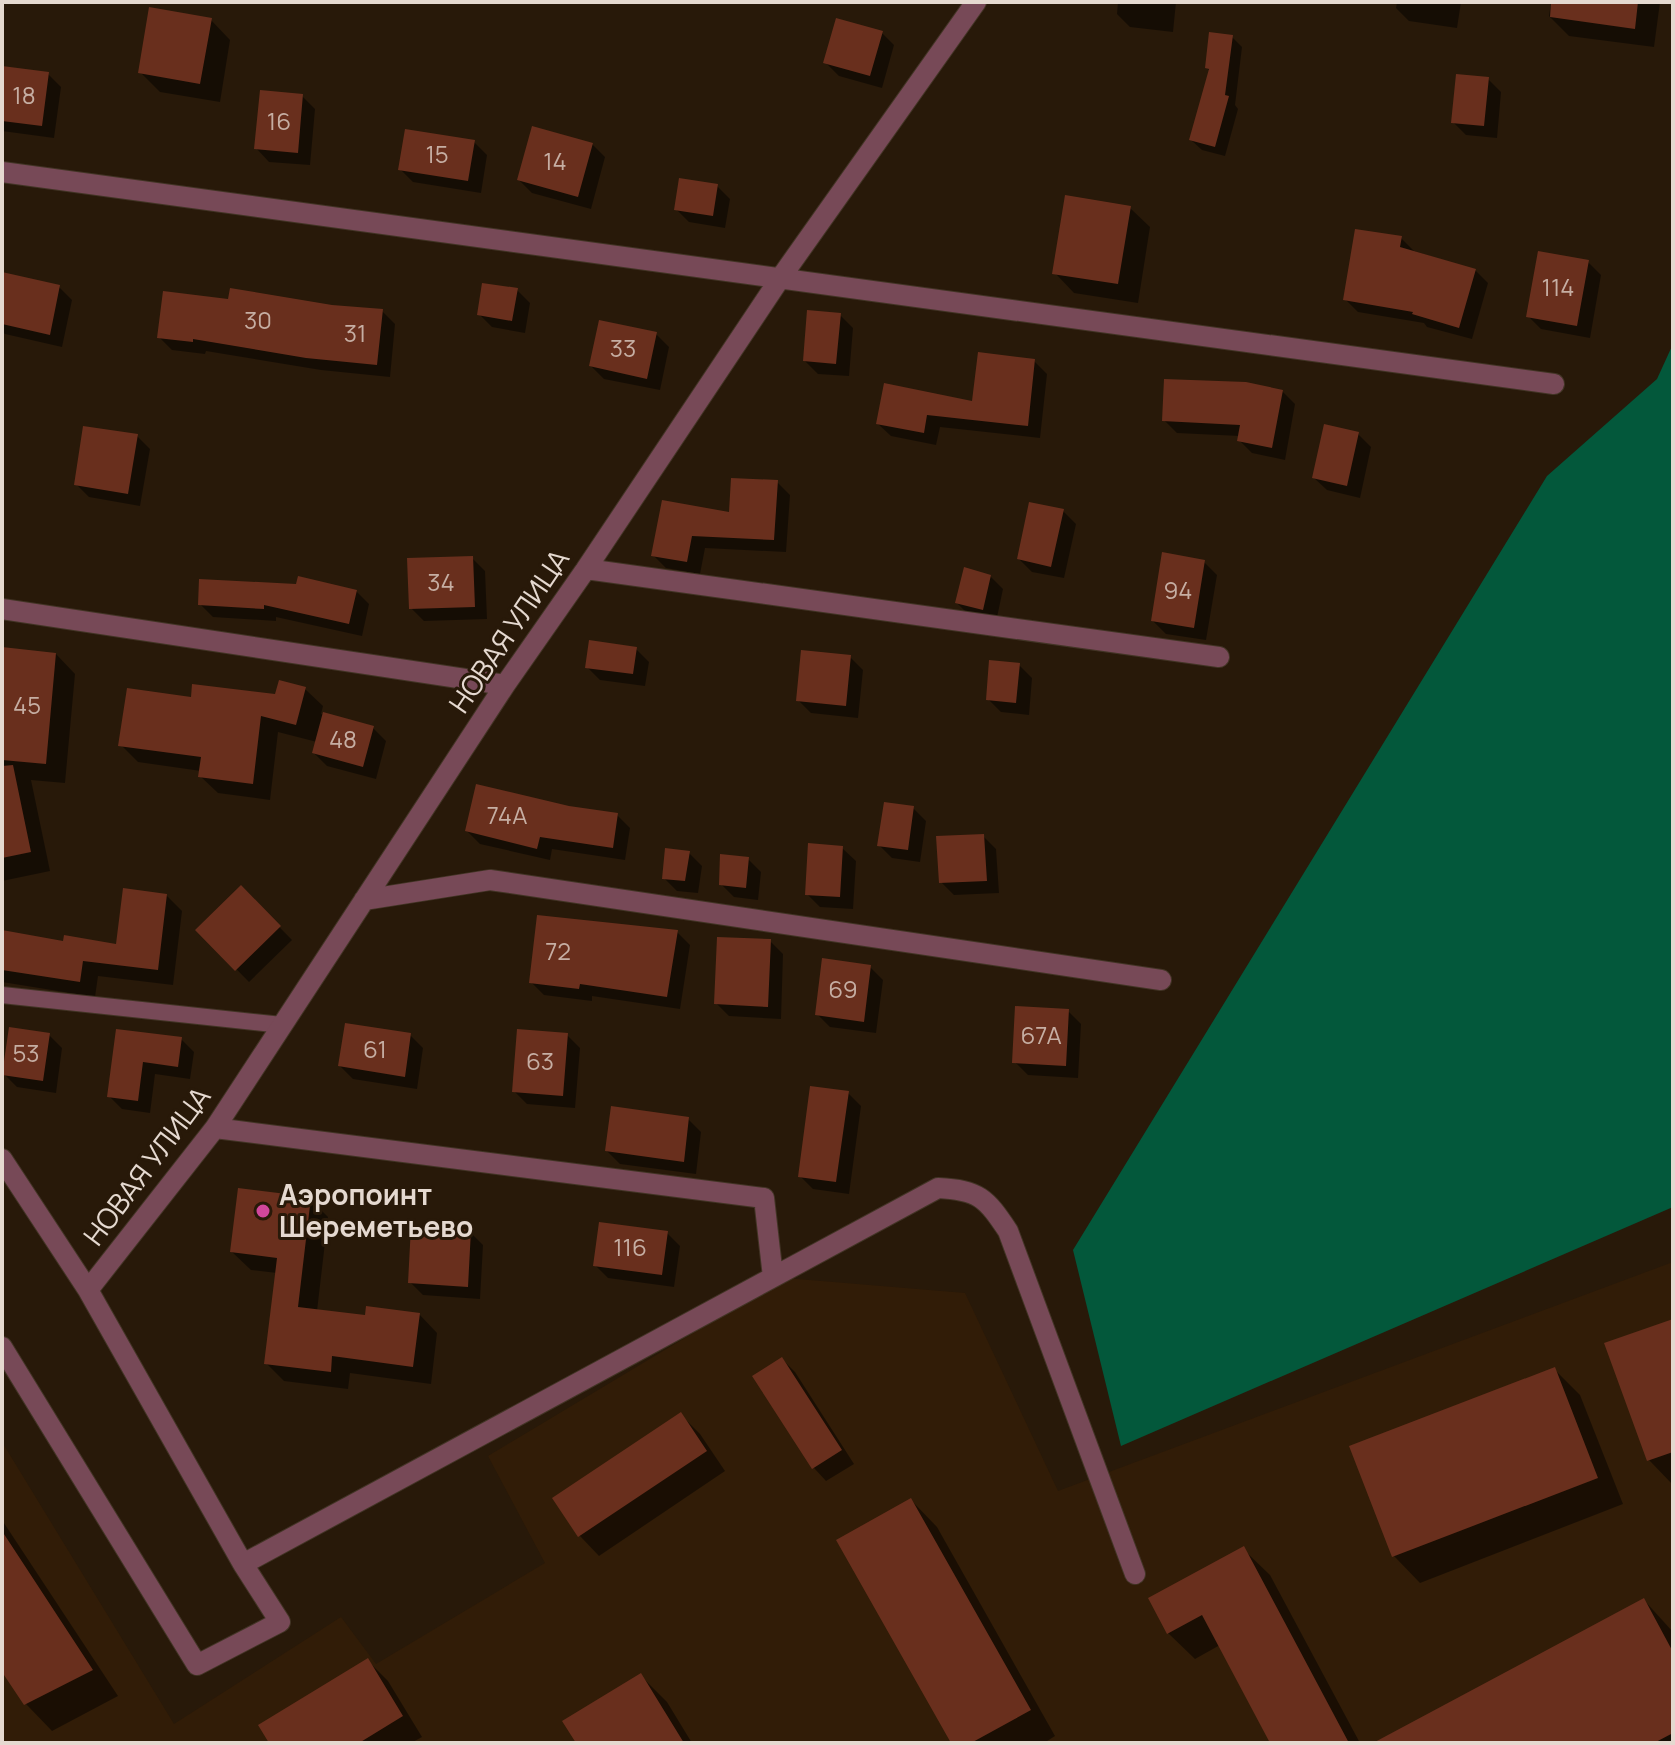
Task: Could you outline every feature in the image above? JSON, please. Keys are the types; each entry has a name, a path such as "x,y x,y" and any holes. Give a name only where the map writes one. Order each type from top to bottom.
{"street":[{"name":"НОВАЯ УЛИЦА","path":"88,1290 215,1128 505,685 779,280 976,2"},
{"path":"2,172 1554,384"},
{"path":"586,569 1219,657"},
{"path":"2,609 505,685"},
{"path":"364,900 490,880 1161,980"},
{"path":"215,1128 764,1198 773,1277"},
{"path":"2,1159 88,1290 243,1564 280,1622 197,1665 2,1347"},
{"path":"243,1564 938,1188 966,1189 990,1204 1008,1231 1135,1574"}],"lane":[{"path":"2,995 282,1025"}],"shaded area":[{"path":"1673,1262 1673,1727 1642,1743 2,1743 2,1442 174,1724 341,1617 376,1664 545,1563 488,1456 785,1278 965,1293 1058,1491"}],"green space":[{"path":"1673,344 1673,1207 1121,1446 1073,1250 1547,476 1657,379"}],"building":[{"path":"1551,2 1638,2 1635,29 1550,17"},
{"path":"149,7 212,18 200,84 138,73"},
{"path":"836,18 883,31 870,76 823,63"},
{"path":"1209,32 1233,35 1225,95 1229,96 1215,147 1189,140 1209,69 1205,68"},
{"path":"2,66 49,72 42,126 2,121"},
{"path":"1456,74 1489,77 1484,126 1451,123"},
{"path":"260,90 303,94 298,153 254,149"},
{"path":"532,126 593,143 578,197 517,180"},
{"path":"405,129 475,140 468,181 398,170"},
{"path":"679,178 718,184 713,216 674,210"},
{"path":"1065,195 1131,206 1118,284 1052,274"},
{"path":"1355,229 1402,236 1400,247 1476,269 1459,328 1413,312 1343,300"},
{"path":"1538,251 1589,260 1577,326 1526,317"},
{"path":"2,272 60,285 50,335 2,324"},
{"path":"482,283 518,288 512,321 477,315"},
{"path":"230,288 332,305 383,309 377,365 306,358 193,339 193,342 157,338 163,291 228,299"},
{"path":"807,310 841,313 836,364 803,361"},
{"path":"599,320 657,332 647,379 589,366"},
{"path":"978,352 1035,359 1028,426 927,415 924,433 876,424 884,383 972,401"},
{"path":"1164,379 1246,382 1283,390 1272,448 1237,441 1240,425 1162,421"},
{"path":"1324,424 1359,432 1347,486 1312,478"},
{"path":"83,426 138,434 128,494 74,485"},
{"path":"731,478 778,480 774,540 692,536 687,562 651,556 662,500 729,512"},
{"path":"1029,502 1064,509 1051,567 1017,559"},
{"path":"1162,552 1205,560 1194,628 1151,621"},
{"path":"473,556 475,607 409,609 407,558"},
{"path":"964,567 991,575 983,610 955,603"},
{"path":"298,576 357,590 349,624 264,605 264,609 198,605 199,579 296,584"},
{"path":"589,640 637,647 633,674 585,668"},
{"path":"2,647 56,653 46,764 2,760"},
{"path":"801,650 851,655 846,706 796,701"},
{"path":"989,660 1020,663 1016,703 986,700"},
{"path":"279,680 306,687 296,725 261,716 253,784 198,777 201,757 118,746 127,688 191,697 192,684 275,694"},
{"path":"323,712 374,726 363,767 312,753"},
{"path":"13,765 31,852 2,858 2,766"},
{"path":"476,784 569,806 618,813 613,848 540,837 537,849 465,831"},
{"path":"884,802 914,806 908,850 877,846"},
{"path":"984,834 987,881 939,883 936,836"},
{"path":"808,843 843,846 840,897 805,895"},
{"path":"665,848 690,851 685,881 662,879"},
{"path":"720,854 749,857 746,888 719,885"},
{"path":"241,885 281,926 235,971 195,930"},
{"path":"123,888 167,894 158,970 83,961 80,982 2,970 2,930 63,941 64,935 116,944"},
{"path":"537,915 678,930 667,997 580,984 579,989 529,983"},
{"path":"717,937 771,939 768,1007 714,1004"},
{"path":"822,958 871,965 864,1022 815,1015"},
{"path":"1015,1006 1069,1009 1066,1066 1012,1063"},
{"path":"345,1023 411,1033 405,1077 338,1066"},
{"path":"9,1027 50,1033 43,1081 2,1075"},
{"path":"116,1029 182,1037 178,1067 143,1062 138,1101 107,1097"},
{"path":"517,1029 568,1033 563,1096 512,1092"},
{"path":"810,1086 849,1091 836,1182 798,1177"},
{"path":"611,1106 689,1117 684,1162 605,1151"},
{"path":"238,1188 311,1197 298,1307 365,1315 366,1306 420,1313 413,1367 332,1356 331,1372 264,1364 277,1258 230,1252"},
{"path":"599,1222 668,1231 662,1275 593,1266"},
{"path":"411,1226 471,1230 468,1287 408,1283"},
{"path":"1673,1319 1673,1452 1647,1461 1604,1343"},
{"path":"782,1357 842,1450 812,1469 752,1376"},
{"path":"1555,1367 1598,1478 1392,1557 1349,1446"},
{"path":"681,1412 707,1451 578,1537 552,1498"},
{"path":"911,1498 1031,1710 971,1743 951,1743 836,1540"},
{"path":"2,1531 93,1670 24,1705 2,1672"},
{"path":"1244,1546 1349,1743 1270,1743 1202,1615 1167,1634 1148,1598"},
{"path":"1644,1598 1673,1652 1673,1733 1654,1743 1373,1743"},
{"path":"368,1658 403,1716 359,1743 269,1743 258,1725"},
{"path":"641,1673 684,1743 576,1743 562,1721"}],"place":[{"name":"Аэропоинт Шереметьево","path":"263,1211"}]}
